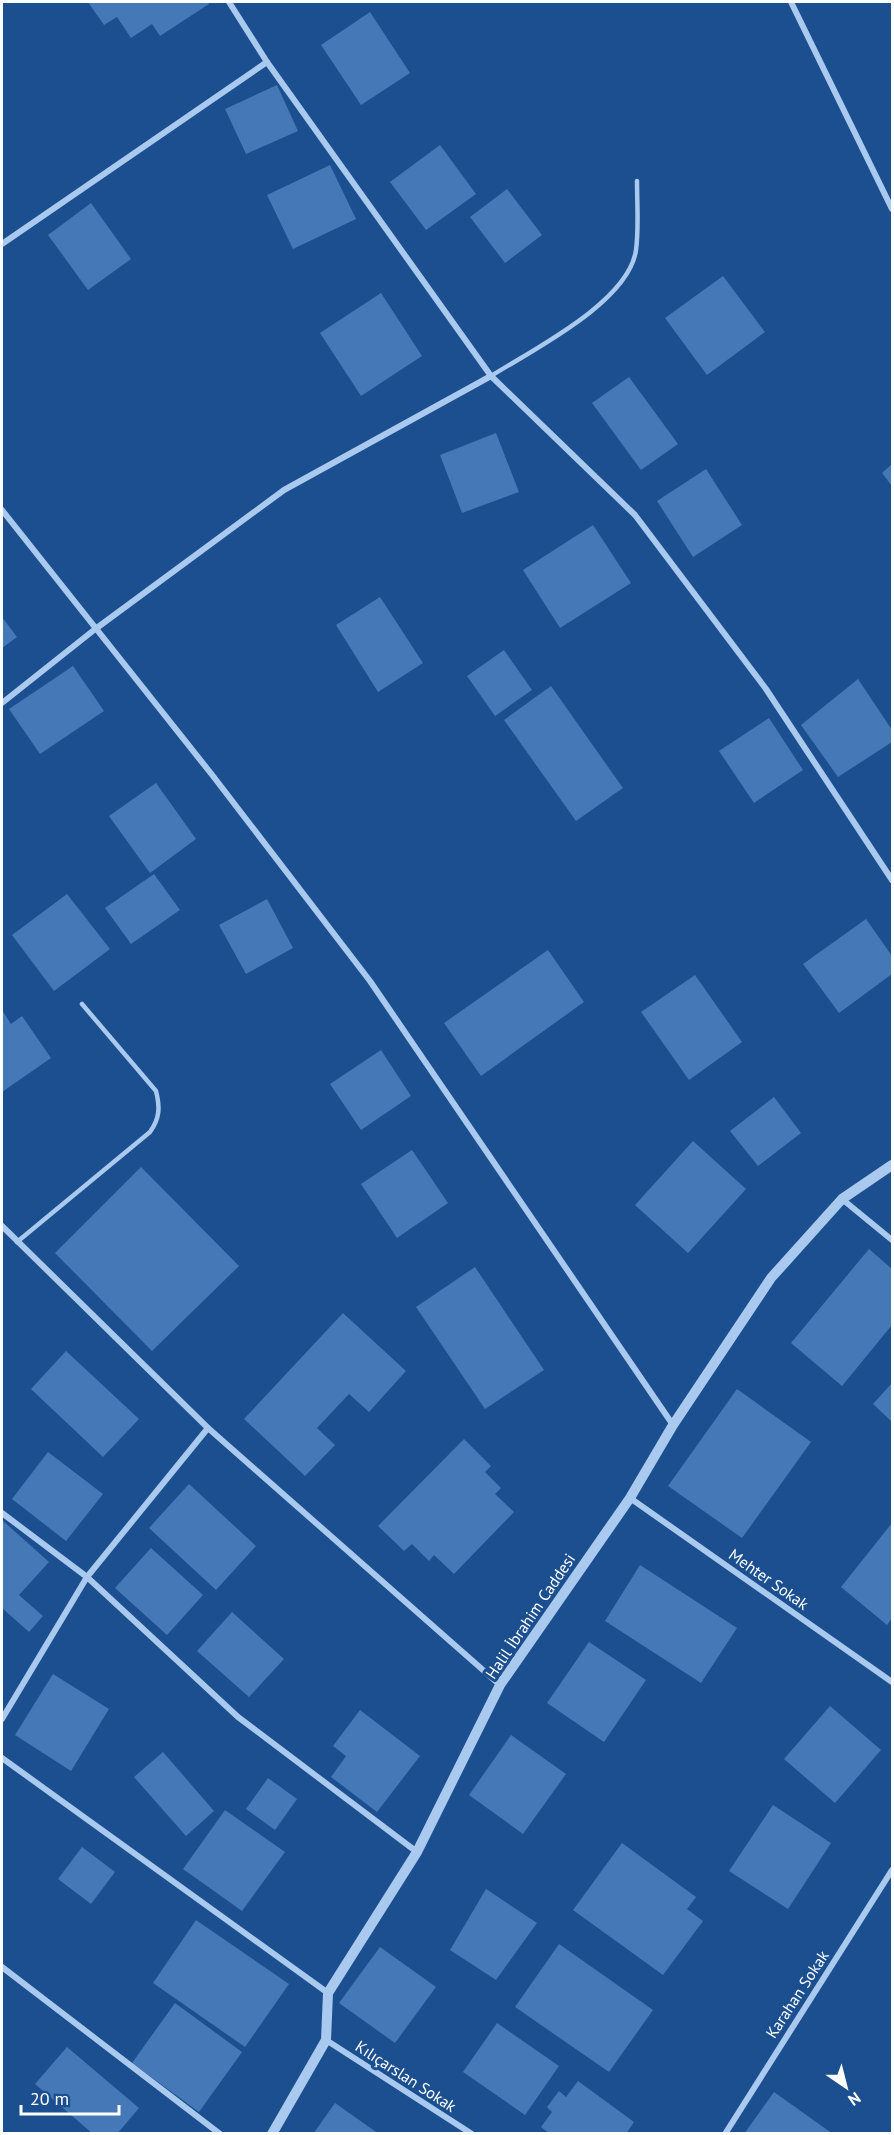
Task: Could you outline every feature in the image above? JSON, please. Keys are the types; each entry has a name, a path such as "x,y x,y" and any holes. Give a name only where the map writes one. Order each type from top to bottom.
{"street":[{"path":"229,2 267,62 491,376 635,515 766,689 892,880"},
{"path":"791,2 892,209"},
{"path":"2,244 267,62"},
{"path":"2,703 94,630 284,490 491,376"},
{"path":"2,510 94,630 213,776 370,981 673,1425"},
{"name":"Halil İbrahim Caddesi","path":"272,2133 326,2040 328,1993 417,1852 500,1685 630,1498 673,1425 771,1278 842,1199 892,1166"},
{"path":"842,1199 892,1240"},
{"path":"2,1226 208,1428 500,1685"},
{"path":"2,1719 87,1577 208,1428"},
{"name":"Mehter Sokak","path":"630,1498 892,1682"},
{"path":"2,1513 87,1577 238,1717 417,1852"},
{"path":"2,1758 328,1993"},
{"name":"Karahan Sokak","path":"725,2133 892,1870"},
{"path":"2,1967 220,2133"},
{"name":"Kılıçarslan Sokak","path":"326,2040 472,2133"}],"lane":[{"path":"491,376 590,314 621,282 636,252 637,182"},
{"path":"17,1242 150,1132 159,1116 156,1091 82,1004"}],"building":[{"path":"88,2 208,2 209,4 160,36 152,24 131,38 117,17 104,25"},
{"path":"370,12 410,73 361,105 321,45"},
{"path":"277,85 298,131 246,154 225,109"},
{"path":"440,145 476,194 426,230 390,182"},
{"path":"330,165 356,219 293,249 267,195"},
{"path":"507,189 542,235 505,263 470,217"},
{"path":"91,203 131,259 88,290 48,235"},
{"path":"723,276 765,332 707,375 665,318"},
{"path":"381,293 422,356 361,396 320,333"},
{"path":"629,377 678,444 641,470 592,403"},
{"path":"496,433 519,492 462,513 440,455"},
{"path":"892,464 892,486 882,473"},
{"path":"706,469 742,525 693,557 657,501"},
{"path":"593,525 631,583 560,628 523,570"},
{"path":"380,597 423,663 378,692 336,625"},
{"path":"2,617 17,637 2,648"},
{"path":"504,650 532,690 495,716 467,676"},
{"path":"73,666 104,711 40,754 9,709"},
{"path":"858,679 892,730 892,742 838,777 801,725"},
{"path":"551,686 623,788 576,821 504,720"},
{"path":"769,718 803,770 754,803 719,751"},
{"path":"156,783 196,839 150,873 109,816"},
{"path":"154,874 180,910 131,944 105,908"},
{"path":"67,894 110,949 54,991 12,935"},
{"path":"267,899 293,948 246,974 219,925"},
{"path":"866,919 892,956 892,974 839,1013 803,964"},
{"path":"548,950 584,1002 481,1076 444,1023"},
{"path":"695,975 742,1042 689,1080 641,1012"},
{"path":"2,1010 11,1024 22,1016 51,1058 2,1092"},
{"path":"381,1050 411,1096 361,1130 330,1084"},
{"path":"774,1097 801,1133 758,1166 730,1131"},
{"path":"693,1141 746,1189 688,1253 635,1205"},
{"path":"412,1150 448,1203 397,1238 361,1184"},
{"path":"141,1167 239,1266 152,1351 55,1253"},
{"path":"869,1249 892,1269 892,1325 842,1386 791,1343"},
{"path":"475,1267 544,1370 485,1409 416,1307"},
{"path":"343,1313 406,1371 369,1412 349,1394 317,1428 335,1445 305,1476 244,1419"},
{"path":"66,1351 139,1419 103,1457 31,1389"},
{"path":"892,1383 892,1422 873,1404"},
{"path":"737,1389 811,1442 742,1538 668,1486"},
{"path":"464,1439 491,1466 485,1472 501,1488 495,1494 514,1512 454,1574 434,1555 429,1561 412,1544 404,1551 378,1526"},
{"path":"48,1452 103,1494 66,1541 12,1499"},
{"path":"189,1484 256,1546 216,1590 149,1528"},
{"path":"2,1520 49,1562 19,1595 43,1616 29,1632 2,1608"},
{"path":"892,1523 892,1618 887,1625 841,1587"},
{"path":"151,1548 203,1595 167,1635 115,1588"},
{"path":"640,1565 737,1628 701,1683 605,1621"},
{"path":"232,1612 284,1659 249,1697 197,1651"},
{"path":"589,1642 646,1680 604,1742 547,1703"},
{"path":"53,1674 109,1709 71,1771 15,1735"},
{"path":"830,1706 881,1750 835,1803 784,1759"},
{"path":"360,1710 420,1756 377,1812 331,1777 346,1756 333,1746"},
{"path":"511,1735 566,1774 523,1834 469,1795"},
{"path":"163,1752 214,1811 186,1836 134,1777"},
{"path":"268,1778 297,1799 275,1830 246,1809"},
{"path":"773,1805 831,1843 788,1909 729,1871"},
{"path":"225,1810 285,1852 242,1911 183,1869"},
{"path":"622,1843 696,1897 687,1909 703,1921 663,1975 573,1910"},
{"path":"82,1847 115,1872 91,1904 58,1879"},
{"path":"486,1889 537,1923 496,1980 450,1950"},
{"path":"196,1920 289,1984 245,2047 153,1983"},
{"path":"559,1944 653,2010 609,2072 515,2007"},
{"path":"380,1947 436,1987 395,2043 339,2003"},
{"path":"175,2003 242,2052 199,2112 132,2063"},
{"path":"497,2023 559,2066 525,2115 463,2072"},
{"path":"67,2047 139,2108 117,2134 93,2134 35,2084"},
{"path":"578,2081 634,2122 626,2134 550,2134 541,2127 552,2112 547,2107 559,2091 566,2097"},
{"path":"774,2092 833,2134 744,2134"},
{"path":"335,2103 379,2134 313,2134"}]}
